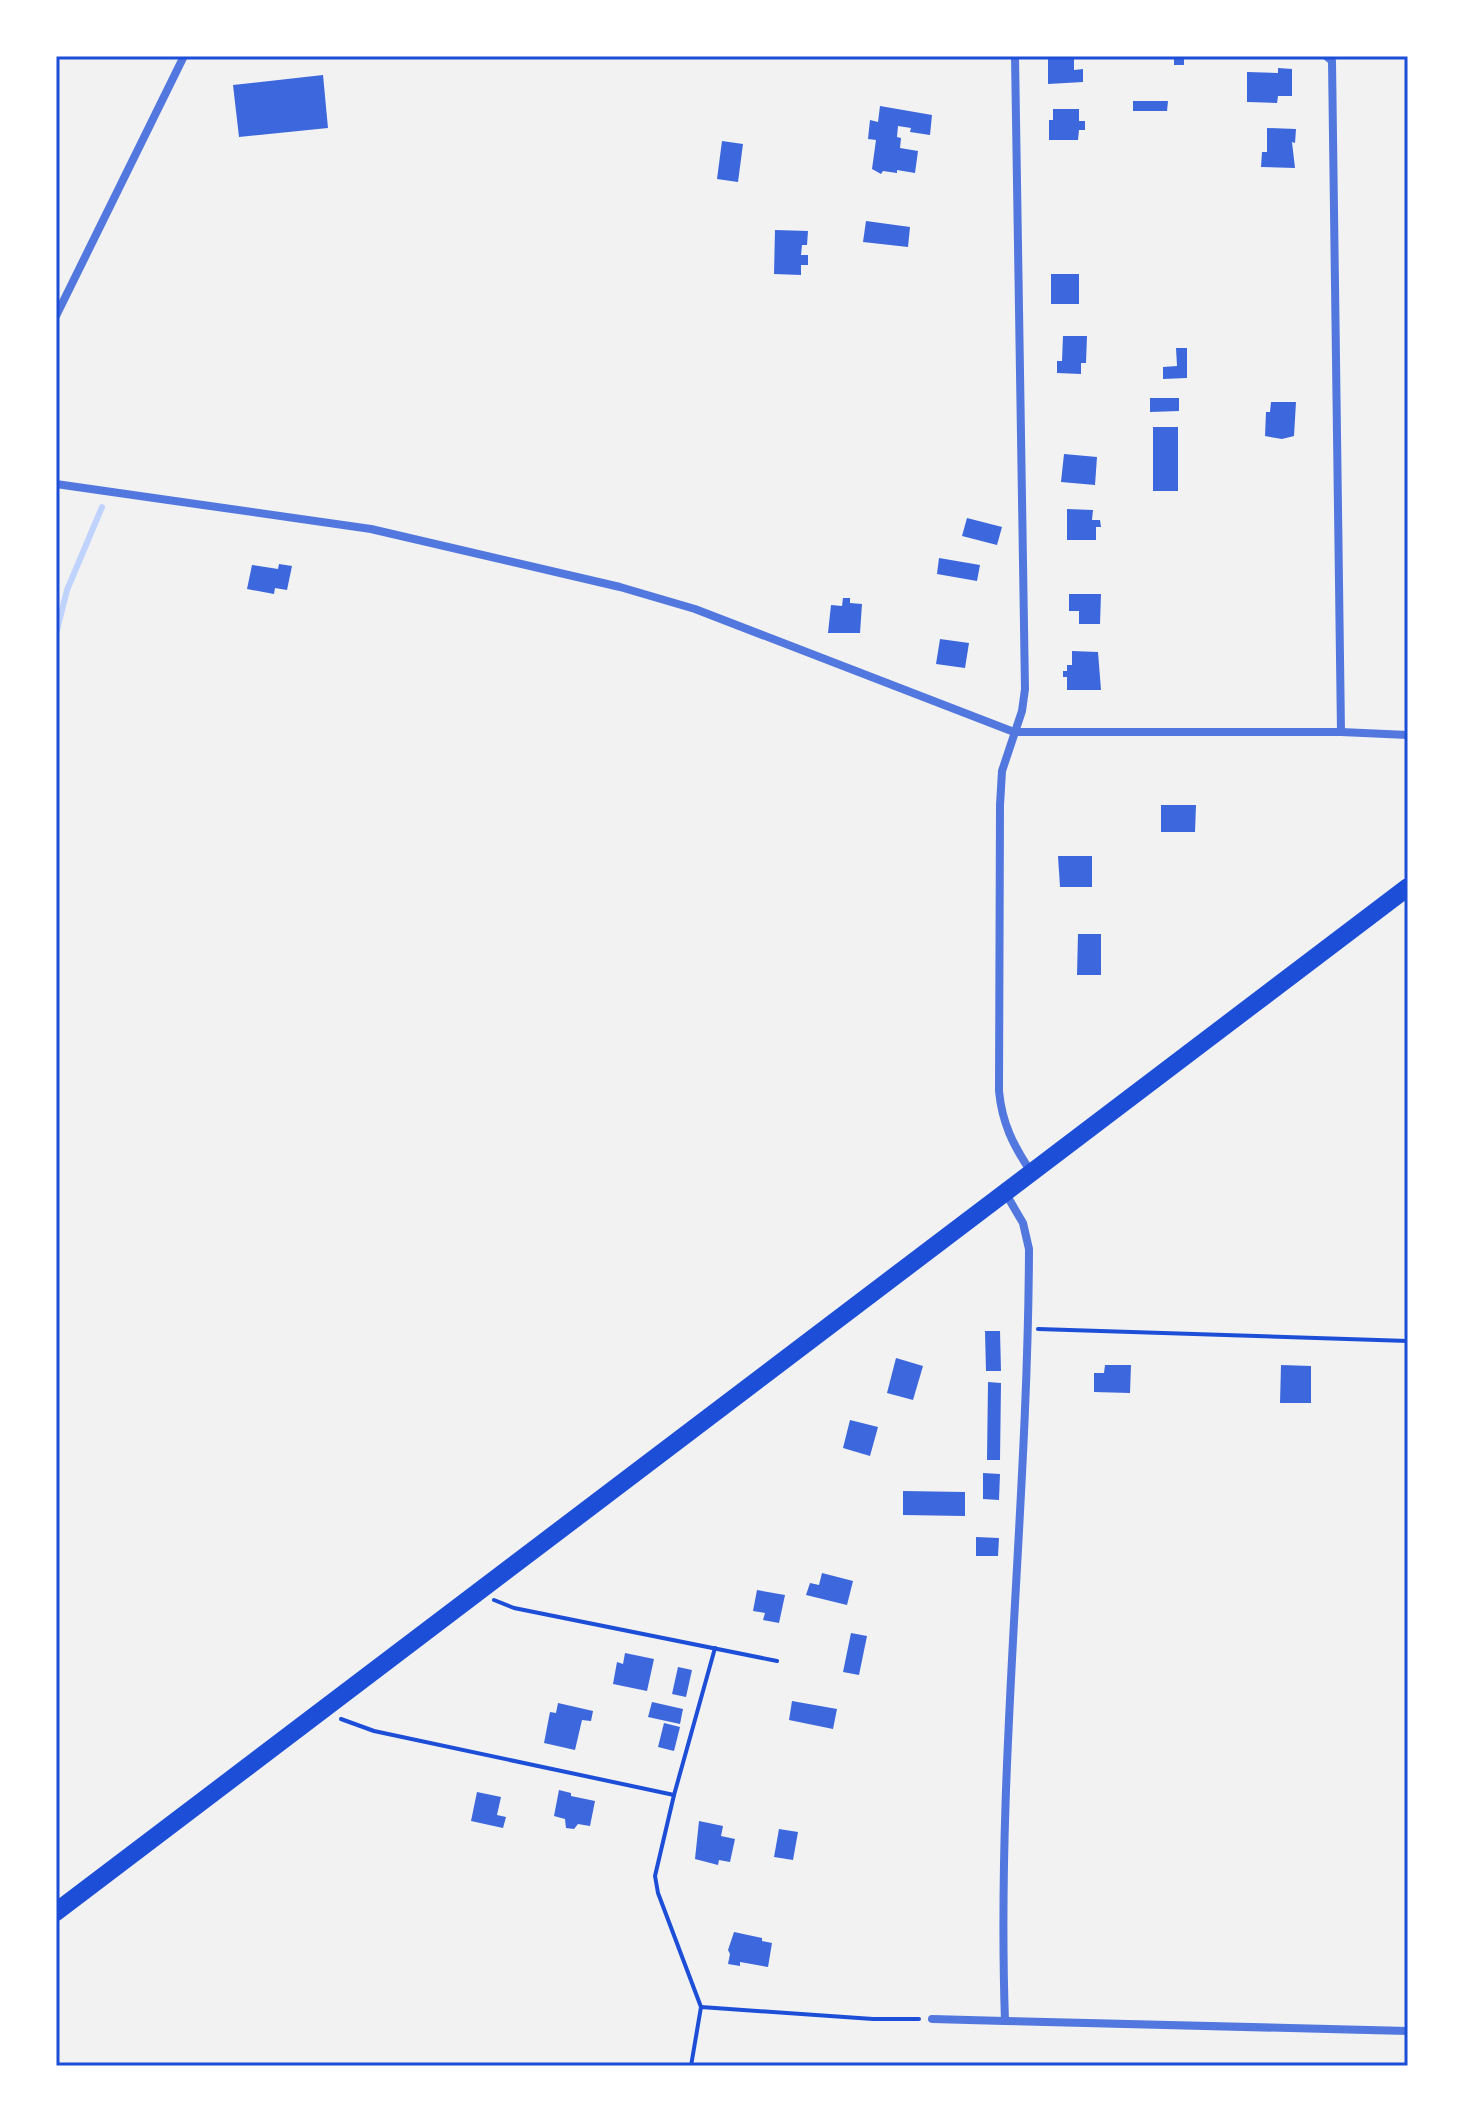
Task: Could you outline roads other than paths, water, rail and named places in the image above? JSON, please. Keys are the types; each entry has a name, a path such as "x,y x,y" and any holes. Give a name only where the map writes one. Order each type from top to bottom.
{"main road":[{"path":"56,1912 1408,887"}],"street":[{"path":"56,316 184,56"},
{"path":"1015,56 1025,689 1022,711 1002,771 999,1091 1003,1122 1015,1149 1031,1173"},
{"path":"1326,56 1332,61 1341,732"},
{"path":"56,484 371,529 620,587 695,609 1014,732 1341,732 1408,735"},
{"path":"1005,1192 1023,1223 1029,1249 1028,1329 1003,1844 1005,2021"},
{"path":"932,2019 1408,2031"}],"waterway":[{"path":"56,634 67,590 102,507"}]}
